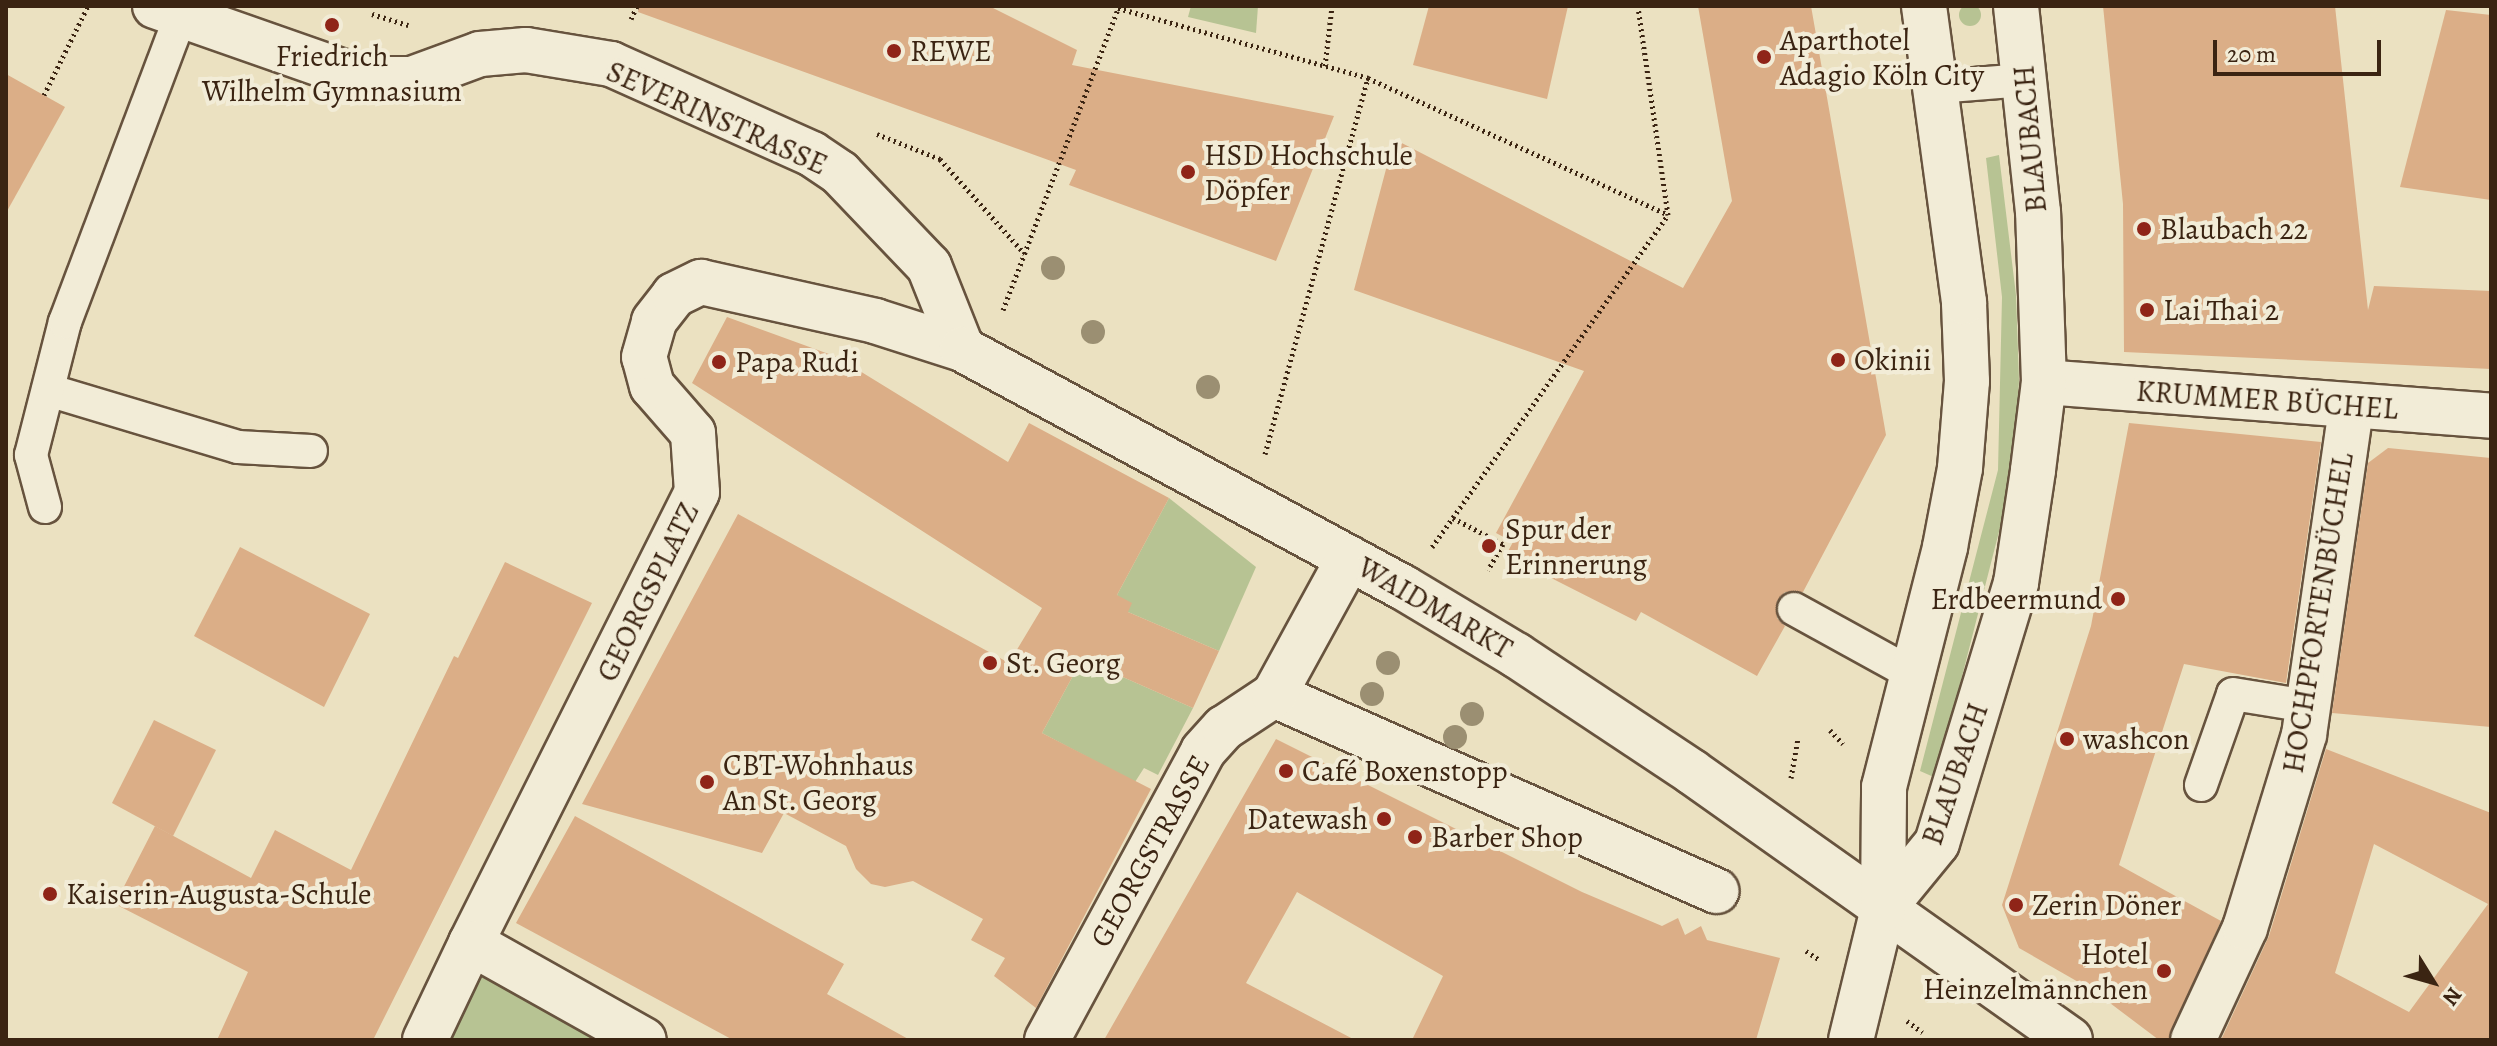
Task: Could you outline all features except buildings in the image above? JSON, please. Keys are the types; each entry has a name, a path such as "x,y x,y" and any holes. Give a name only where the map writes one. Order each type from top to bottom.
{"street":[{"name":"BLAUBACH","path":"1883,909 1884,787 1916,676 1960,468 1967,381 1964,302 1924,6"},
{"name":"BLAUBACH","path":"1883,909 1937,843 2016,583 2044,382 2038,212 2016,6"},
{"name":"SEVERINSTRASSE","path":"168,10 363,79 412,79 480,54 526,50 611,64 812,154 840,173 929,266 972,356"},
{"name":"GEORGSPLATZ","path":"425,1040 697,492 697,450 679,413 652,386 644,357 654,321 674,295 701,282 875,321 972,356"},
{"name":"WAIDMARKT","path":"972,356 1349,558 1516,655 2070,1040"},
{"name":"KRUMMER BÜCHEL","path":"2044,382 2491,416"},
{"name":"HOCHPFORTENBÜCHEL","path":"2193,1040 2245,928 2288,794 2307,706 2351,407"},
{"name":"GEORGSTRASSE","path":"1047,1040 1203,751 1224,728 1274,695 1349,558"},
{"path":"1274,695 1716,891"},
{"path":"1851,1040 1883,909"},
{"path":"471,943 644,1040"}],"lane":[{"path":"45,507 31,455 65,322 168,10"},
{"path":"1937,87 2024,80"},
{"path":"48,390 238,447 311,451"},
{"path":"1794,609 1916,676"},
{"path":"2201,785 2233,694 2307,706"}],"path":[{"path":"44,95 88,6"},
{"path":"1325,66 1332,6"},
{"path":"1488,570 1503,544 1453,518 1668,215 1638,6"},
{"path":"972,356 1119,7 1368,78 1668,215"},
{"path":"1250,507 1368,78"}],"green space":[{"path":"1970,4 1978,7 1981,15 1978,23 1970,26 1962,23 1959,15 1962,7"},
{"path":"1191,6 1258,6 1256,33 1188,17"},
{"path":"1999,155 2016,295 2019,380 2014,473 1936,778 1920,771 1998,470 2002,297 1986,158"},
{"path":"1169,498 1256,567 1219,651 1128,612 1117,595"},
{"path":"1082,659 1193,708 1158,775 1144,768 1135,782 1042,733"},
{"path":"463,960 610,1040 426,1040"}],"place":[{"name":"Friedrich Wilhelm Gymnasium","path":"332,25"},
{"name":"REWE","path":"894,51"},
{"name":"Aparthotel Adagio Köln City","path":"1764,57"},
{"name":"HSD Hochschule Döpfer","path":"1188,172"},
{"name":"Blaubach 22","path":"2144,229"},
{"name":"Lai Thai 2","path":"2147,310"},
{"name":"Okinii","path":"1838,360"},
{"name":"Papa Rudi","path":"719,362"},
{"name":"Spur der Erinnerung","path":"1489,546"},
{"name":"Erdbeermund","path":"2118,599"},
{"name":"St. Georg","path":"990,663"},
{"name":"washcon","path":"2067,739"},
{"name":"Café Boxenstopp","path":"1286,771"},
{"name":"CBT-Wohnhaus An St. Georg","path":"707,782"},
{"name":"Datewash","path":"1384,819"},
{"name":"Barber Shop","path":"1415,837"},
{"name":"Kaiserin-Augusta-Schule","path":"50,894"},
{"name":"Zerin Döner","path":"2016,905"},
{"name":"Hotel Heinzelmännchen","path":"2164,971"}]}
